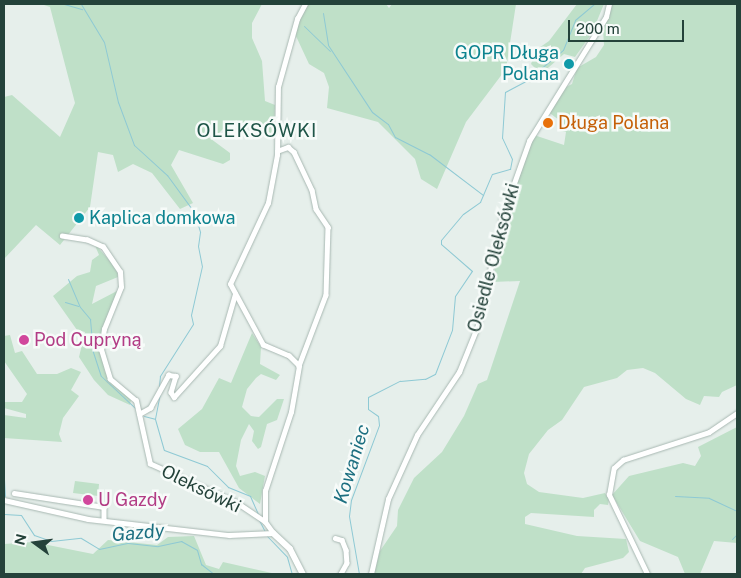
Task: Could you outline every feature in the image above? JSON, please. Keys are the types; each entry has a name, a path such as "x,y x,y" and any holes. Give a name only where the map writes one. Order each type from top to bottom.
{"street":[{"path":"299,366 289,356 263,345 235,294 231,277 264,214 277,151 278,87 297,19 305,4"},
{"name":"Osiedle Oleksówki","path":"371,574 388,499 417,434 459,372 478,326 502,217 529,141 606,17 609,4"},
{"path":"265,522 265,491 291,412 299,366 326,295 328,227 316,209 312,190 294,152 288,147 277,151"},
{"name":"Oleksówki","path":"62,236 103,247 120,272 121,287 104,329 101,350 110,379 136,401 150,464 222,495 265,522 270,534"},
{"path":"139,414 150,408 159,387 174,374 170,395 174,397 220,346 235,294"},
{"path":"646,574 609,495 614,468 623,460 708,432 737,413"},
{"path":"14,493 104,507 104,520"},
{"path":"4,500 104,520 270,534 290,549 303,574"},
{"path":"336,538 342,540 346,550 347,563 341,574"}],"green space":[{"path":"41,4 262,4 252,23 252,38 262,61 265,101 275,105 274,134 268,132 263,124 226,126 218,134 208,130 207,136 230,153 230,160 223,164 179,150 171,165 193,203 180,209 152,173 133,164 118,172 113,155 98,152 90,207 60,245 36,225 4,259 4,97 12,95 60,137 75,103 50,7"},
{"path":"309,4 386,4 389,8 392,4 516,4 506,69 466,122 437,189 421,179 415,159 378,122 327,108 329,87 324,73 309,64 295,34 298,20"},
{"path":"577,4 604,4 592,33 575,57 564,54 541,74 531,64 536,50 549,41"},
{"path":"611,4 737,4 737,385 722,392 719,397 704,396 700,405 686,399 655,373 643,368 627,370 617,378 584,387 562,420 548,430 529,454 524,473 527,484 539,492 583,498 605,493 609,499 608,505 600,504 594,510 594,517 531,513 525,517 525,524 577,536 626,539 629,552 623,558 585,568 581,574 374,574 380,551 397,526 398,510 414,478 442,452 464,416 478,384 487,380 520,281 492,282 516,184 534,135 564,145 566,132 559,131 559,120 547,111 562,89 572,84 577,68 596,57 604,45 603,29"},
{"path":"94,243 117,269 118,277 96,286 92,304 117,291 100,342 105,372 131,400 130,405 108,395 94,380 79,357 85,332 77,330 53,296 77,276 90,272 92,260 99,255"},
{"path":"252,333 261,347 260,364 280,375 276,380 261,374 256,378 247,389 242,407 251,416 259,417 277,399 284,399 277,420 267,424 261,447 258,449 252,441 254,431 249,424 241,440 236,466 240,476 255,472 265,476 260,504 239,488 219,452 200,452 185,445 178,429 202,409 219,378 231,383"},
{"path":"10,335 15,353 22,351 37,374 57,374 71,368 81,372 71,390 79,396 63,418 59,434 62,442 4,438 4,415 26,418 26,414 4,408 4,402 22,402 27,394 4,361 4,336"},
{"path":"737,427 737,543 714,541 700,574 685,574 678,557 640,541 612,495 629,476 683,463 695,466 701,456 698,447"},
{"path":"75,481 99,484 98,496 73,493"},
{"path":"194,536 206,565 219,569 223,562 276,574 4,574 4,544 33,542 93,554 108,540 157,545 168,537"}],"waterway":[{"path":"64,4 82,9"},
{"path":"81,4 104,42 118,102 134,145 167,175 194,212 200,232 198,246 202,266 191,315 193,324 160,376 159,386"},
{"name":"Kowaniec","path":"359,574 349,516 351,500 379,425 378,416 368,409 368,397 400,381 425,379 435,374 452,330 455,296 472,271 441,244 441,240 463,214 480,202 492,174 510,169 512,159 502,138 505,92 526,81 563,50 575,20 594,4"},
{"path":"323,13 328,45 372,112 388,124 395,137 429,154 483,195"},
{"path":"304,26 330,51"},
{"path":"68,279 80,307 90,319 93,352 101,376 135,408"},
{"path":"65,302 78,306"},
{"path":"160,393 155,419 164,450 207,466 228,487 250,496 259,516"},
{"path":"144,416 155,419"},
{"path":"4,479 5,496"},
{"path":"675,496 709,498 737,511"},
{"name":"Gazdy","path":"4,514 21,515 34,535 51,541 81,538 99,549 128,543 158,546 181,541 197,550 201,564 214,574"},
{"path":"259,520 265,532"},
{"path":"732,539 737,534"},
{"path":"267,536 287,557 292,574"}],"place":[{"name":"GOPR Długa Polana","path":"569,64"},
{"name":"Długa Polana","path":"548,123"},
{"name":"Kaplica domkowa","path":"79,218"},
{"name":"Pod Cupryną","path":"24,340"},
{"name":"U Gazdy","path":"88,500"}],"district":[{"name":"OLEKSÓWKI","path":"257,131"}]}
